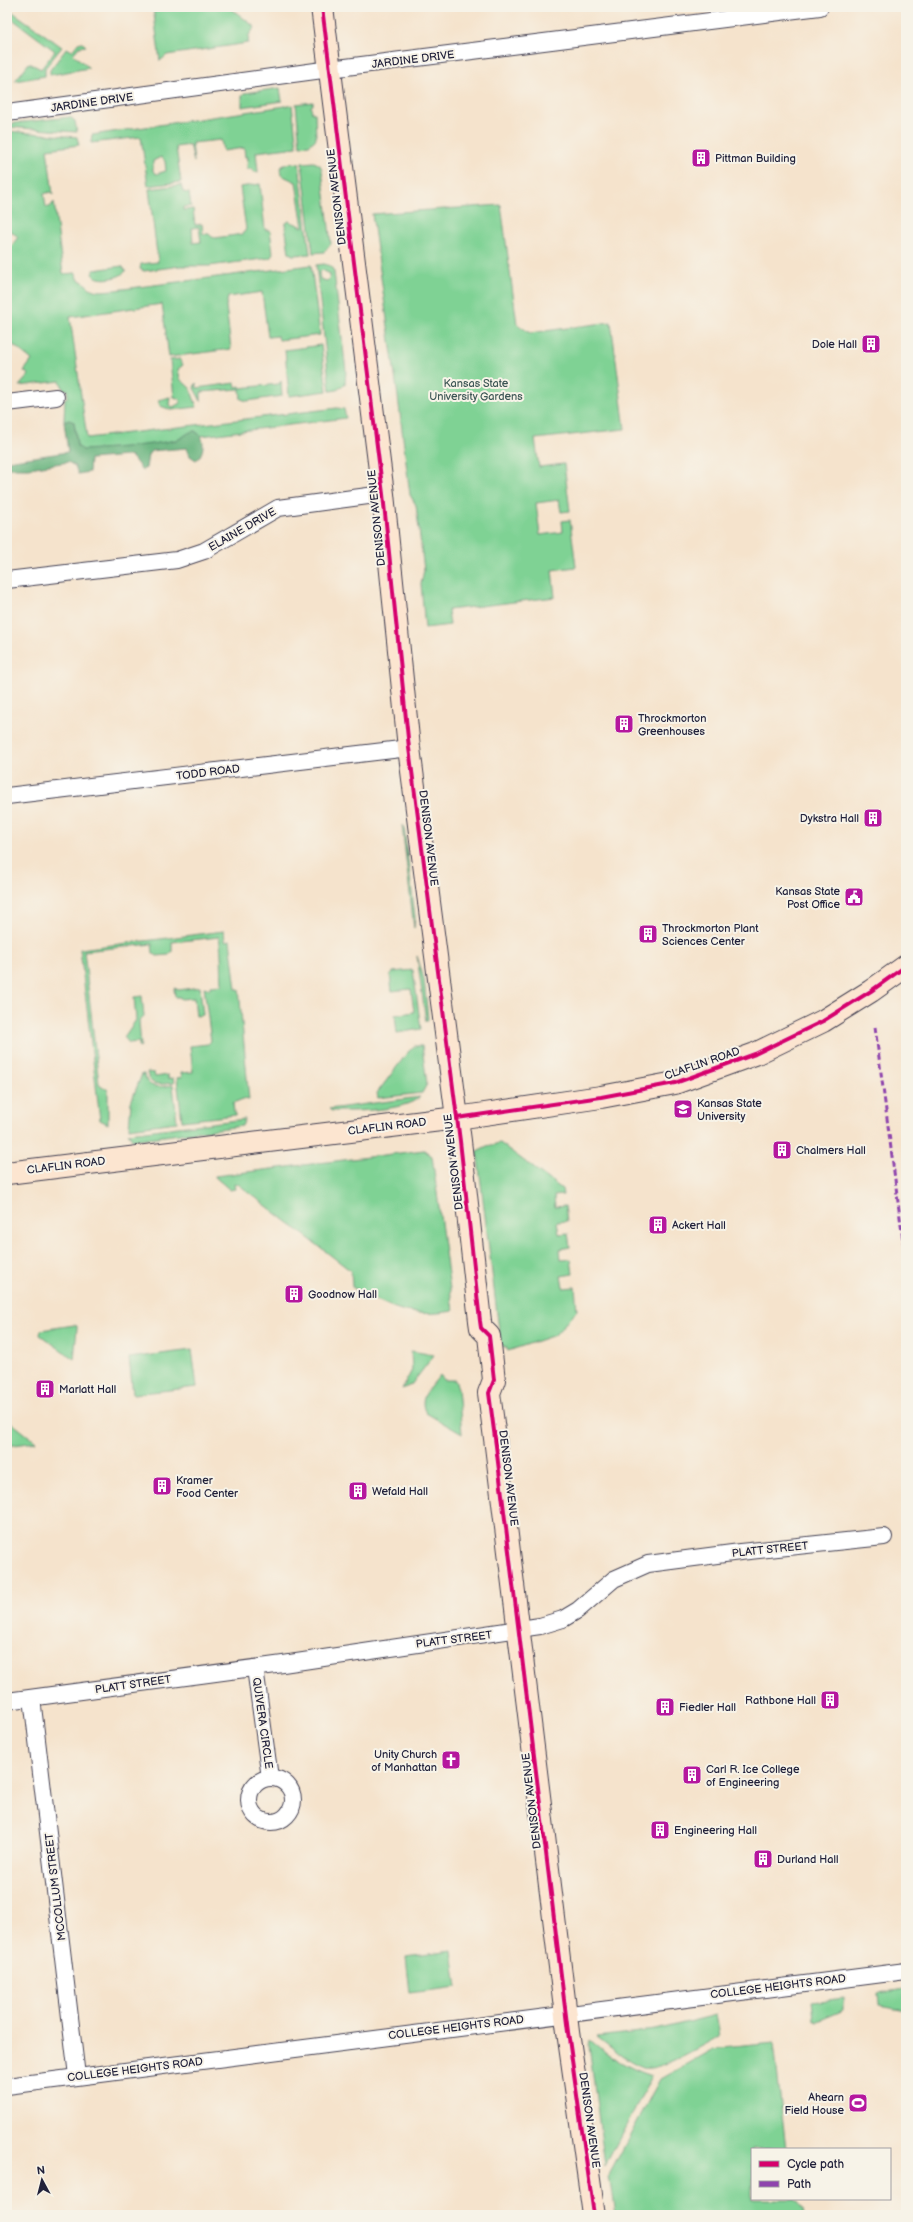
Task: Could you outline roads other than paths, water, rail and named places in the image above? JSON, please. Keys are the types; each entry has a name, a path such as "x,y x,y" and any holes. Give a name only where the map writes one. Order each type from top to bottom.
{"street":[{"name":"DENISON AVENUE","path":"322,7 382,494 409,748 457,1118 481,1328 489,1336 490,1342 494,1380 489,1393 566,2014 594,2215"},
{"name":"JARDINE DRIVE","path":"7,113 330,69 820,7"},
{"path":"7,403 56,397"},
{"name":"ELAINE DRIVE","path":"7,580 177,560 204,551 278,508 382,494"},
{"name":"TODD ROAD","path":"7,796 409,748"},
{"name":"CLAFLIN ROAD","path":"7,1173 457,1118 601,1097 675,1083 755,1054 823,1022 871,992 906,966"},
{"name":"PLATT STREET","path":"7,1701 255,1668 546,1625 563,1619 578,1610 614,1578 648,1564 740,1552 884,1537"},
{"name":"QUIVERA CIRCLE","path":"255,1668 270,1778"},
{"name":"MCCOLLUM STREET","path":"32,1698 77,2076"},
{"name":"COLLEGE HEIGHTS ROAD","path":"7,2086 906,1971"}],"place":[{"name":"Pittman Building","path":"701,158"},
{"name":"Dole Hall","path":"871,344"},
{"name":"Throckmorton Greenhouses","path":"624,724"},
{"name":"Dykstra Hall","path":"873,818"},
{"name":"Kansas State Post Office","path":"854,897"},
{"name":"Throckmorton Plant Sciences Center","path":"648,934"},
{"name":"Kansas State University","path":"683,1109"},
{"name":"Chalmers Hall","path":"782,1150"},
{"name":"Ackert Hall","path":"658,1225"},
{"name":"Goodnow Hall","path":"294,1294"},
{"name":"Marlatt Hall","path":"45,1389"},
{"name":"Kramer Food Center","path":"162,1486"},
{"name":"Wefald Hall","path":"358,1491"},
{"name":"Rathbone Hall","path":"830,1700"},
{"name":"Fiedler Hall","path":"665,1707"},
{"name":"Unity Church of Manhattan","path":"451,1760"},
{"name":"Carl R. Ice College of Engineering","path":"692,1775"},
{"name":"Engineering Hall","path":"660,1830"},
{"name":"Durland Hall","path":"763,1859"},
{"name":"Ahearn Field House","path":"858,2103"}],"park label":[{"name":"Kansas State University Gardens","path":"476,389"}]}
